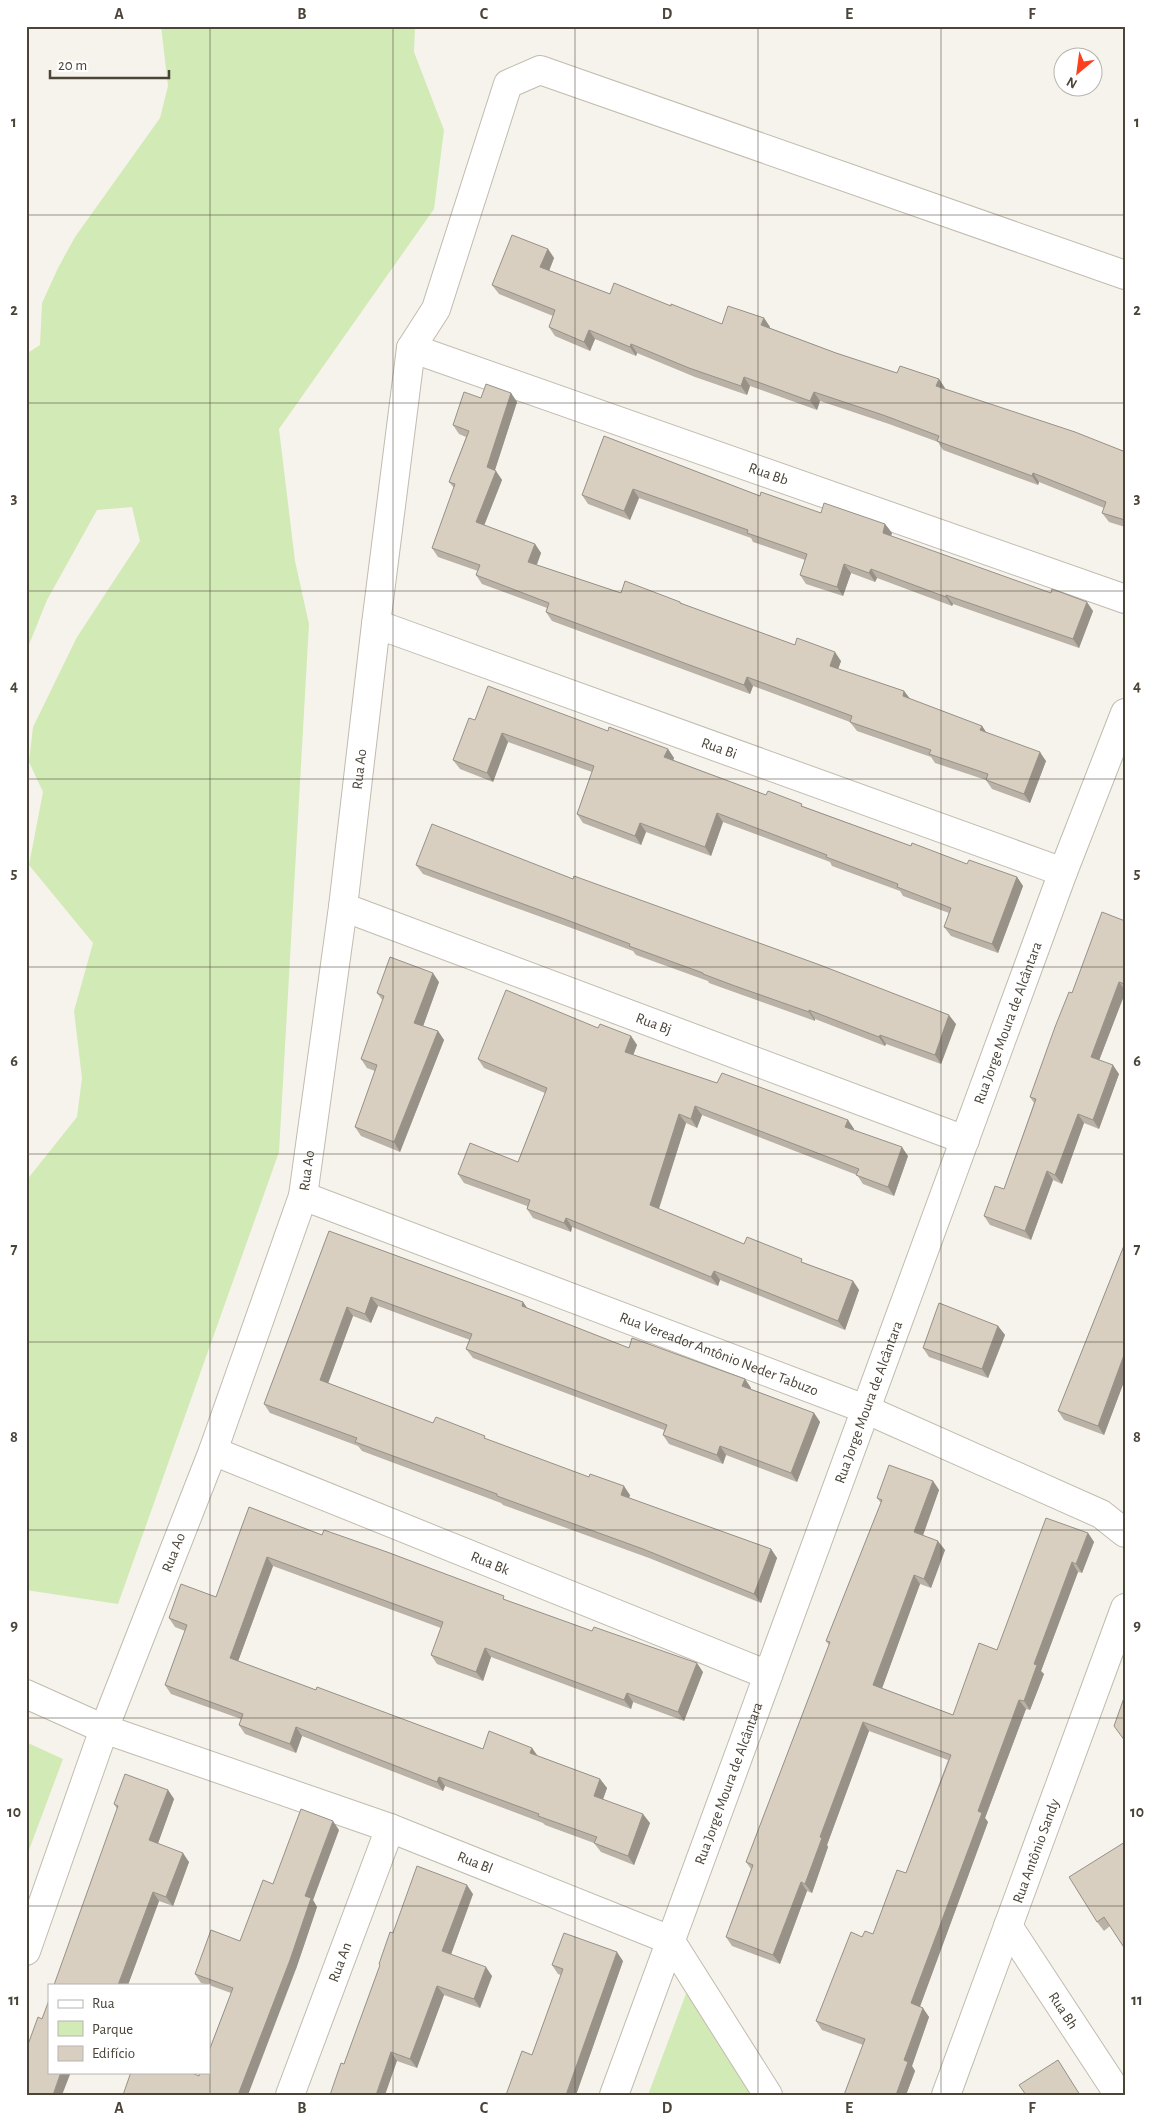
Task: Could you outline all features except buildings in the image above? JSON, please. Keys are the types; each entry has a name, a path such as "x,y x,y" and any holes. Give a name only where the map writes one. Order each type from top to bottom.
{"street":[{"path":"411,348 436,309 508,84 540,70 1125,275"},
{"name":"Rua Bb","path":"411,348 1125,598"},
{"name":"Rua Ao","path":"26,1951 104,1729 213,1451 303,1196 344,907 376,624 411,348"},
{"name":"Rua Bi","path":"376,624 1063,872"},
{"name":"Rua Jorge Moura de Alcântara","path":"614,2095 1063,872 1125,713"},
{"name":"Rua Bj","path":"344,907 965,1140"},
{"name":"Rua Vereador Antônio Neder Tabuzo","path":"303,1196 865,1409 1101,1514 1125,1533"},
{"name":"Rua Bk","path":"213,1451 768,1675"},
{"name":"Rua Antônio Sandy","path":"946,2095 1125,1608"},
{"name":"Rua Bl","path":"26,1694 104,1729 390,1828 670,1940"},
{"name":"Rua An","path":"290,2095 390,1828"},
{"name":"Rua Bh","path":"1008,1926 1119,2095"},
{"path":"670,1940 768,2095"}],"green space":[{"path":"161,26 415,26 414,52 444,130 434,209 279,429 295,561 309,624 279,1152 118,1604 26,1590 26,1181 77,1117 82,1078 74,1011 93,943 29,865 43,792 29,762 33,727 77,637 140,541 132,507 97,510 47,600 26,652 26,354 40,345 42,303 75,237 160,118 168,86"},
{"path":"26,1742 63,1759 26,1858"},
{"path":"690,1983 761,2095 648,2095"}]}
